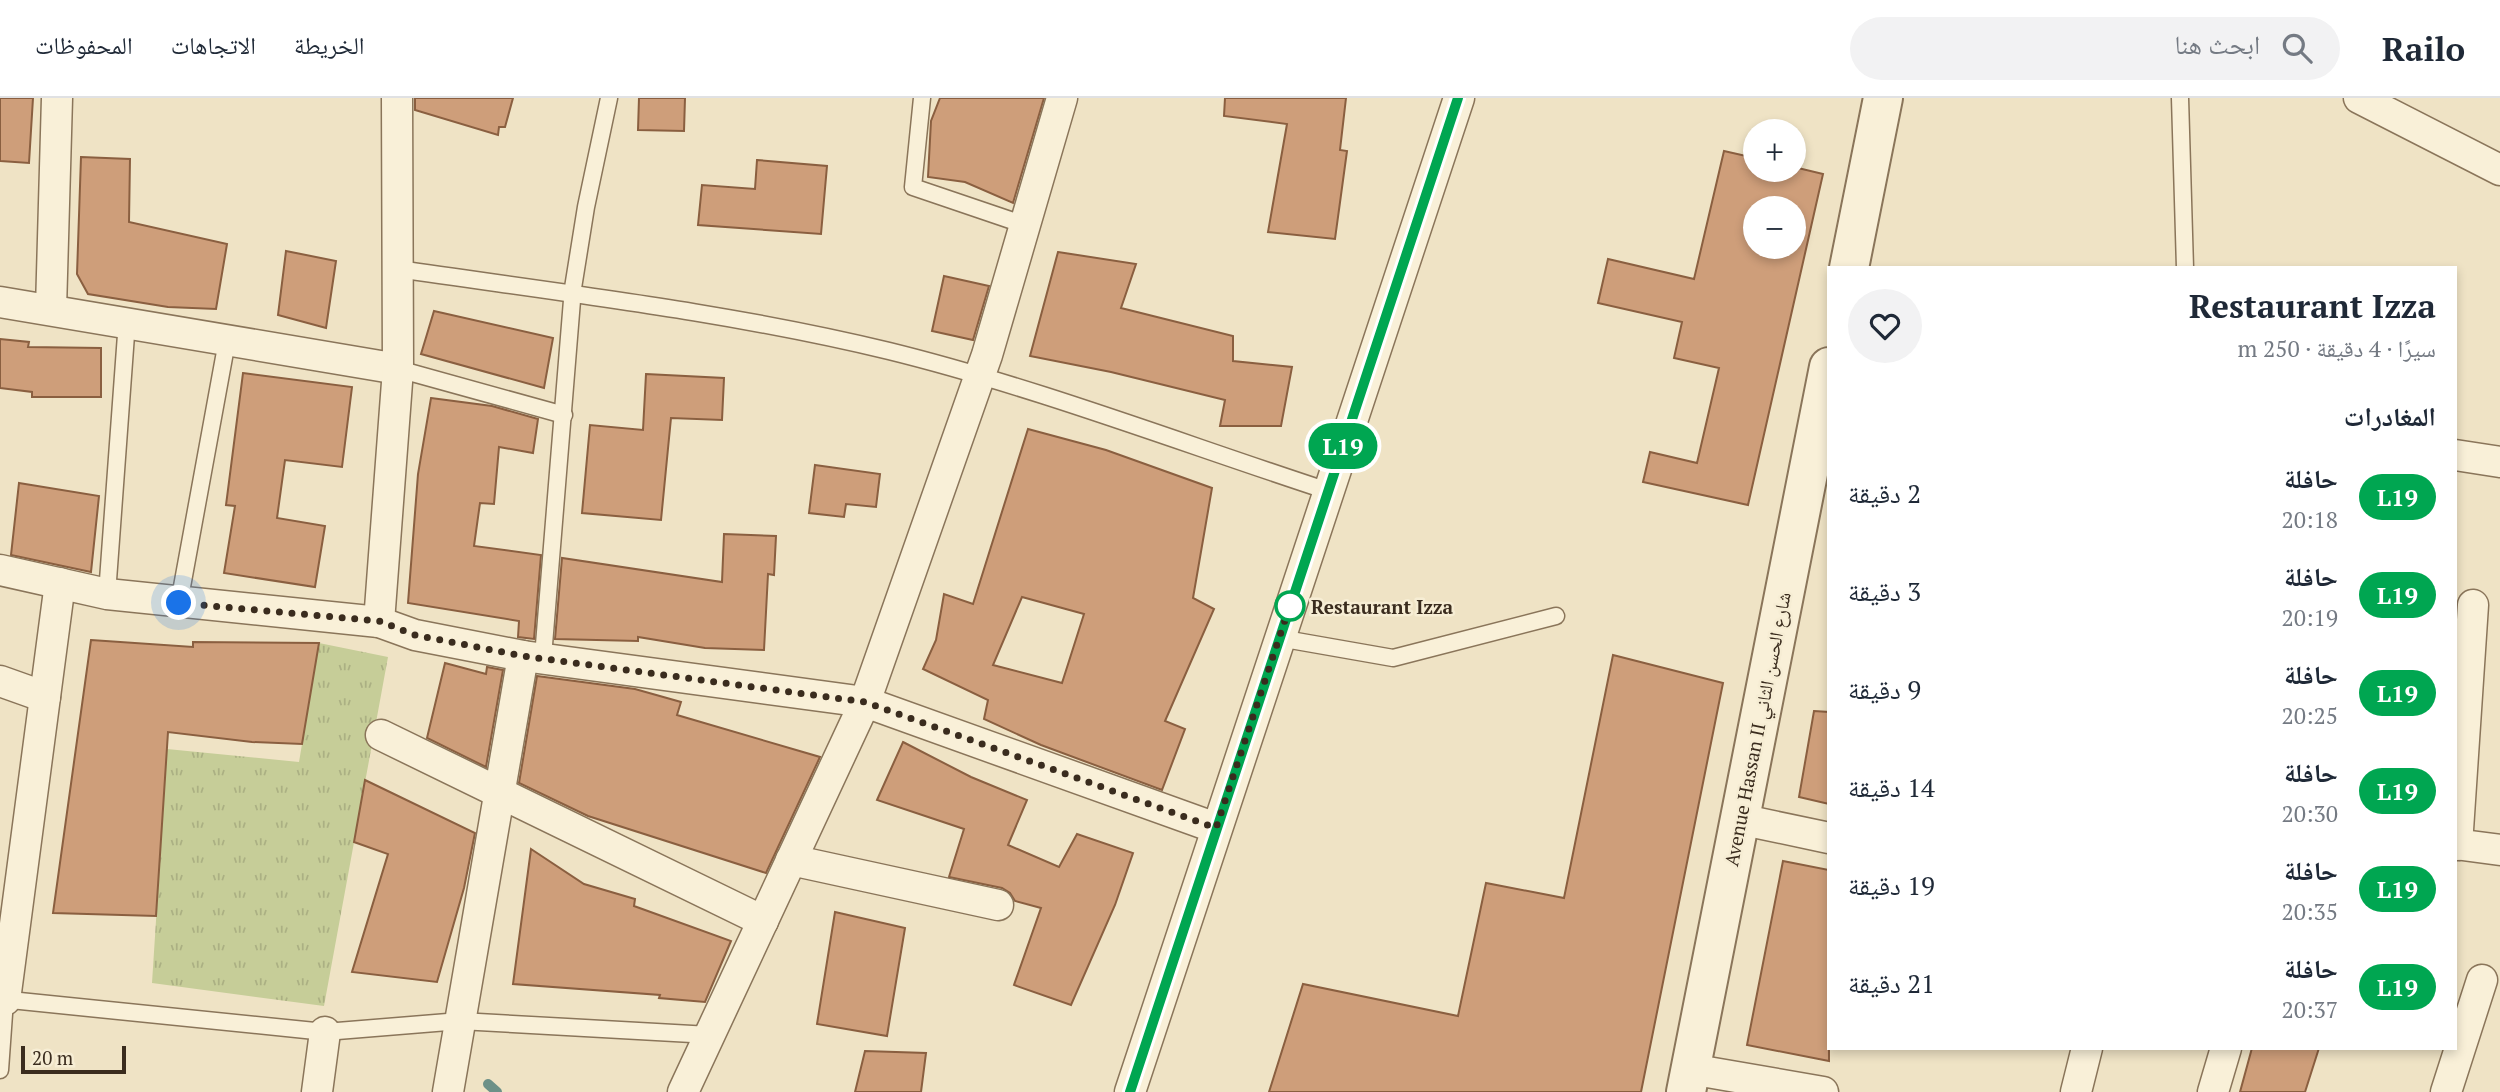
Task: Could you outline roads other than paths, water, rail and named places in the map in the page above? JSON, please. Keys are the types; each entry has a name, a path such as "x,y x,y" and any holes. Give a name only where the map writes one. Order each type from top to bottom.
{"street":[{"path":"51,309 57,98"},
{"path":"379,621 398,369 397,98"},
{"path":"683,1092 865,702 980,376 1062,98"},
{"path":"1130,1092 1458,98"},
{"path":"1849,266 1884,98"},
{"path":"2359,98 2500,170"},
{"path":"0,302 127,321 227,341 398,369"},
{"name":"Avenue Hassan II شارع الحسن الثاني","path":"1688,1080 1827,377"},
{"path":"2457,455 2500,462"},
{"path":"0,570 107,594 379,621 415,635 533,656 865,702 1216,828"},
{"path":"3,1000 60,583"},
{"path":"2457,832 2476,606"},
{"path":"448,1092 500,790 533,656"},
{"path":"0,681 45,697"},
{"path":"381,735 500,790 763,921"},
{"path":"1740,819 1827,838"},
{"path":"2457,844 2500,850"},
{"path":"791,860 998,905"},
{"path":"2446,1092 2479,982"},
{"path":"317,1092 325,1032"},
{"path":"2076,1092 2086,1050"},
{"path":"2213,1092 2225,1050"},
{"path":"1688,1080 1823,1092"}],"lane":[{"path":"533,656 564,415 572,294 586,206 609,98"},
{"path":"922,98 913,187 1025,225"},
{"path":"2180,98 2185,266"},
{"path":"398,269 751,323 888,351 980,376 1328,491"},
{"path":"107,594 127,321"},
{"path":"179,603 227,341"},
{"path":"398,369 564,415"},
{"path":"1279,638 1393,658 1556,616"},
{"path":"0,1070 3,1000 325,1032 460,1021 710,1035"}],"waterway":[{"path":"488,1084 497,1092"}],"place":[{"name":"Restaurant Izza","path":"1290,606"}]}
